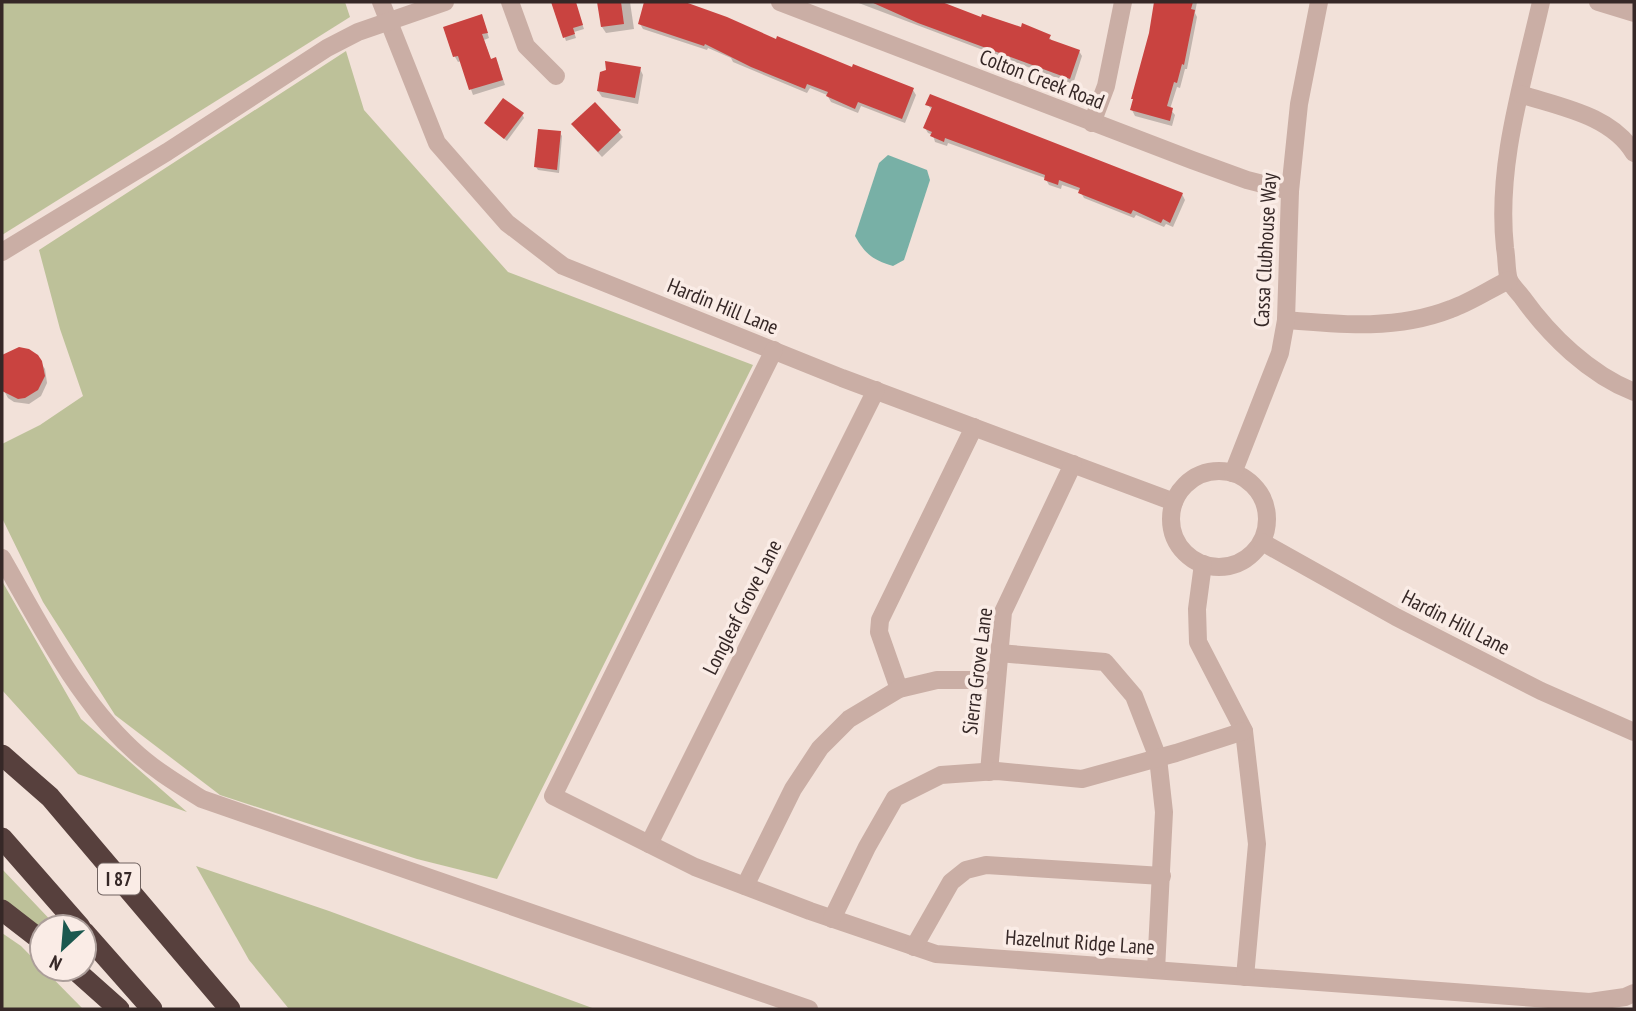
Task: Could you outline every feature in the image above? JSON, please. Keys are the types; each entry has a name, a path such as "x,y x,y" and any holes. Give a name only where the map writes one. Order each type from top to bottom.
{"highway":[{"path":"2,740 50,797"},
{"name":"I 87","path":"2,755 50,797 230,1009"},
{"path":"2,838 68,913"},
{"path":"2,910 28,931"},
{"path":"98,948 152,1009"},
{"path":"90,983 119,1009"}],"street":[{"name":"Hardin Hill Lane","path":"381,2 438,143 507,223 563,267 774,351 1174,502"},
{"path":"2,252 167,152 327,48 358,33 445,2"},
{"path":"510,2 526,46 556,76"},
{"name":"Colton Creek Road","path":"780,2 1092,123 1247,180 1290,191"},
{"path":"1092,123 1106,86 1123,2"},
{"name":"Cassa Clubhouse Way","path":"1233,473 1280,353 1286,320 1290,191 1299,104 1319,2"},
{"path":"1541,2 1503,183 1503,225 1509,280 1540,323 1577,357 1634,392"},
{"path":"1598,2 1634,13"},
{"path":"1520,94 1597,120 1626,140 1634,153"},
{"path":"1286,320 1357,326 1406,323 1452,309 1509,280"},
{"name":"Hazelnut Ridge Lane","path":"774,351 552,796 695,867 832,919 936,954 1590,1002 1625,997 1634,993"},
{"name":"Longleaf Grove Lane","path":"649,844 876,390"},
{"path":"899,689 879,632 880,620 974,427"},
{"name":"Sierra Grove Lane","path":"989,772 1003,612 1073,464"},
{"path":"1219,471 1233,473 1256,489 1264,501 1267,514 1262,542 1254,553 1230,566 1203,564 1184,551 1173,532 1171,517 1174,502 1181,489 1198,477 1219,471"},
{"name":"Hardin Hill Lane","path":"1262,542 1396,617 1541,691 1634,732"},
{"path":"2,558 49,640 87,698 131,749 164,775 202,799 809,1009"},
{"path":"1203,564 1197,609 1198,642 1244,731 1257,844 1245,977"},
{"path":"999,653 1105,662 1134,696 1158,758 1164,812 1156,970"},
{"path":"744,886 793,789 820,748 849,719 899,689 937,680 996,680"},
{"path":"832,919 867,847 895,799 941,775 989,772 1082,779 1244,731"},
{"path":"914,947 951,882 966,870 986,865 1162,876"}],"green space":[{"path":"2,2 345,2 350,17 2,235"},
{"path":"346,51 364,110 508,272 753,365 497,879 417,859 220,795 115,715 43,602 2,518 2,444 40,425 83,396 60,329 39,250"},
{"path":"2,581 81,719 187,812 78,774 2,690"},
{"path":"196,866 329,911 595,1009 289,1009 249,960"},
{"path":"2,869 44,913 28,913 28,921 2,900"},
{"path":"2,933 28,953 28,983 57,983 83,1009 2,1009"}],"water":[{"path":"888,155 927,170 930,180 904,260 893,266 870,256 855,236 879,163"}],"building":[{"path":"551,2 576,2 583,25 573,28 575,34 563,38"},
{"path":"597,2 621,2 624,24 601,27"},
{"path":"644,2 685,2 776,39 777,36 852,67 853,64 914,88 902,119 858,102 855,109 826,96 828,92 807,84 805,89 705,44 704,46 638,24"},
{"path":"871,2 942,2 981,17 982,14 1021,27 1022,23 1051,35 1049,39 1080,50 1070,79 918,23"},
{"path":"1154,2 1193,2 1191,9 1195,10 1184,65 1182,64 1177,83 1174,82 1167,106 1173,108 1170,121 1130,110"},
{"path":"482,14 488,33 482,34 491,59 496,57 503,80 469,90 458,56 453,57 443,27"},
{"path":"605,61 641,67 635,98 597,91 600,72 606,70"},
{"path":"930,94 1183,193 1170,223 1163,219 1161,223 1133,210 1131,214 1078,193 1080,188 1059,180 1058,185 1044,180 1045,175 945,138 944,142 930,136 932,132 923,128 932,107 925,105"},
{"path":"503,98 524,113 504,139 484,123"},
{"path":"595,102 621,130 598,152 571,124"},
{"path":"538,129 561,131 557,170 534,167"},
{"path":"19,347 38,355 45,376 38,390 18,399 2,391 2,355"}]}
